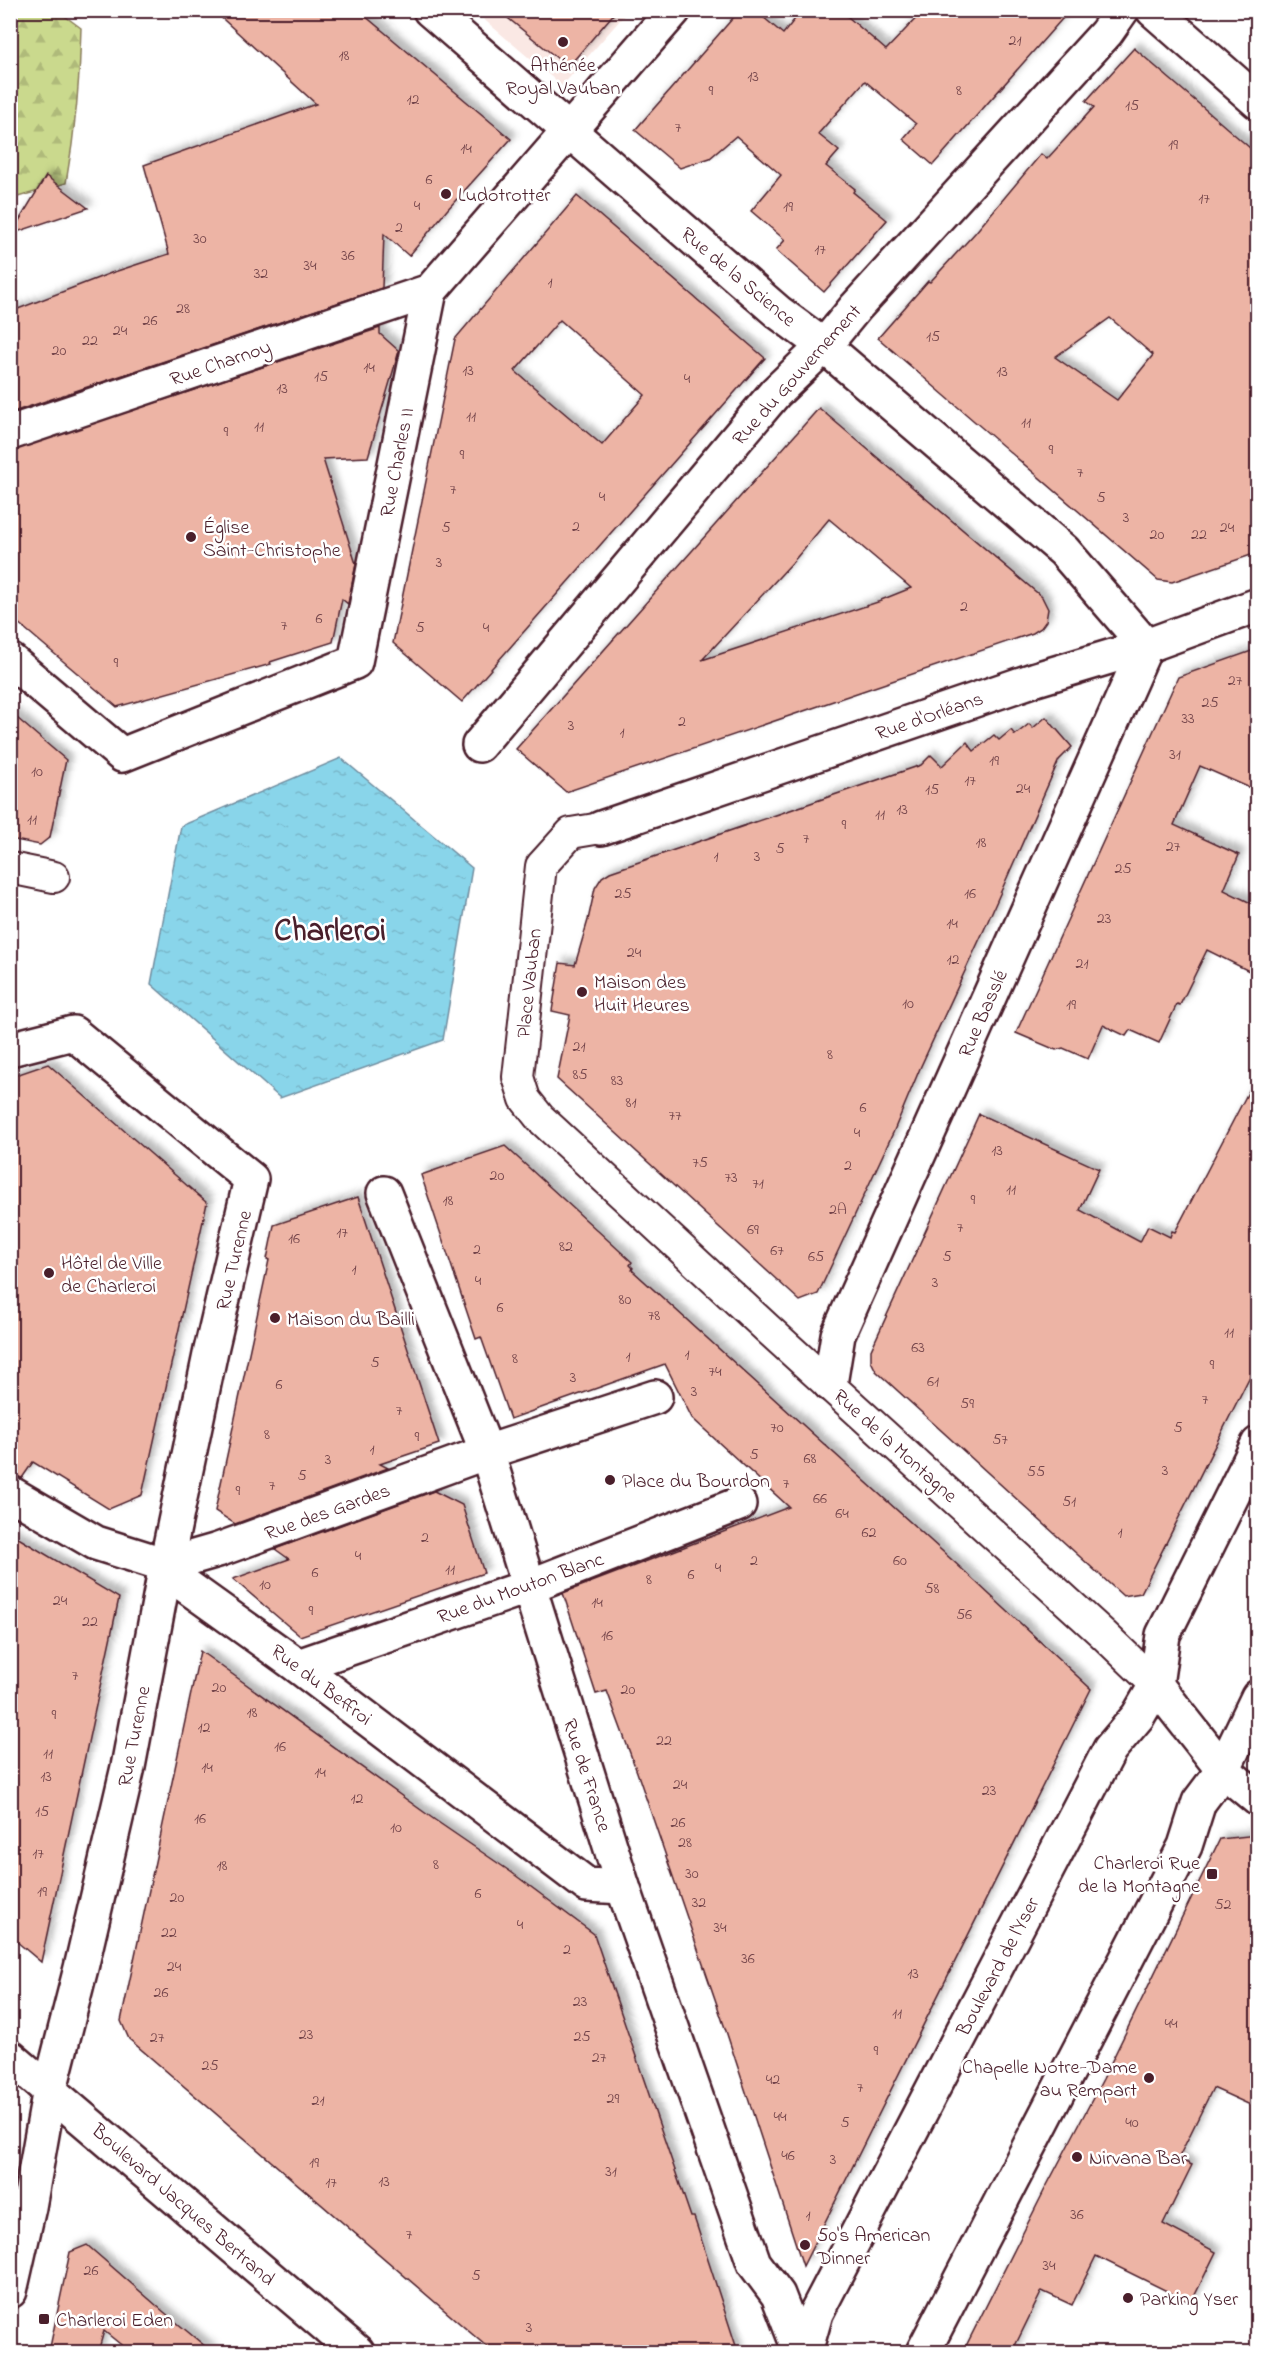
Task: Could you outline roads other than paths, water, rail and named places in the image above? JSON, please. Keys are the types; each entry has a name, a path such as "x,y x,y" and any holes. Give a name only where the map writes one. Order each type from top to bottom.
{"street":[{"name":"Rue de la Science","path":"430,10 778,312 824,346 1064,551 1146,646"},
{"path":"430,291 674,10"},
{"name":"Rue du Gouvernement","path":"479,745 775,393 824,346 856,307 1106,33 1122,10"},
{"path":"1153,10 1257,102"},
{"name":"Rue Charnoy","path":"10,433 430,291"},
{"name":"Rue Charles II","path":"10,660 122,754 355,662 430,291"},
{"name":"Rue d'Orléans","path":"601,828 1036,679 1146,646 1257,605"},
{"name":"Rue Basslé","path":"830,1384 838,1335 1146,646"},
{"name":"Place Vauban","path":"525,1099 518,1077 541,866 571,833 601,828"},
{"path":"10,868 54,877"},
{"name":"Rue Turenne","path":"10,1049 73,1033 251,1179 211,1350 166,1565 128,1767 50,2089 29,2207 10,2290"},
{"name":"Rue de la Montagne","path":"525,1099 557,1134 1095,1626 1156,1685 1223,1770 1257,1799"},
{"name":"Rue de France","path":"384,1193 487,1452 527,1587 623,1887 754,2263 778,2295 800,2352"},
{"name":"Rue des Gardes","path":"166,1565 218,1550 487,1452 655,1397"},
{"path":"1156,1685 1163,1635 1257,1444"},
{"name":"Rue du Beffroi","path":"10,1493 96,1543 166,1565 185,1585 298,1666 587,1885 623,1887"},
{"name":"Rue du Mouton Blanc","path":"298,1666 527,1587 739,1504"},
{"name":"Boulevard de l'Yser","path":"805,2352 816,2313 1093,1781 1110,1749 1138,1716 1156,1685"},
{"path":"923,2352 1185,1846 1199,1802 1223,1770 1257,1697"},
{"name":"Boulevard Jacques Bertrand","path":"10,2057 357,2352"}],"water":[{"path":"341,758 472,868 443,1040 280,1098 151,984 181,826"}],"place":[{"name":"Athénée Royal Vauban","path":"563,42"},
{"name":"Ludotrotter","path":"446,194"},
{"name":"Église Saint-Christophe","path":"191,537"},
{"name":"Maison des Huit Heures","path":"582,992"},
{"name":"Hôtel de Ville de Charleroi","path":"49,1273"},
{"name":"Maison du Bailli","path":"275,1318"},
{"name":"Place du Bourdon","path":"610,1480"},
{"name":"Charleroi Rue de la Montagne","path":"1212,1874"},
{"name":"Chapelle Notre-Dame au Rempart","path":"1149,2078"},
{"name":"Nirvana Bar","path":"1077,2157"},
{"name":"50's American Dinner","path":"805,2245"},
{"name":"Parking Yser","path":"1128,2298"},
{"name":"Charleroi Eden","path":"44,2319"}],"district":[{"name":"Charleroi","path":"330,929"}]}
